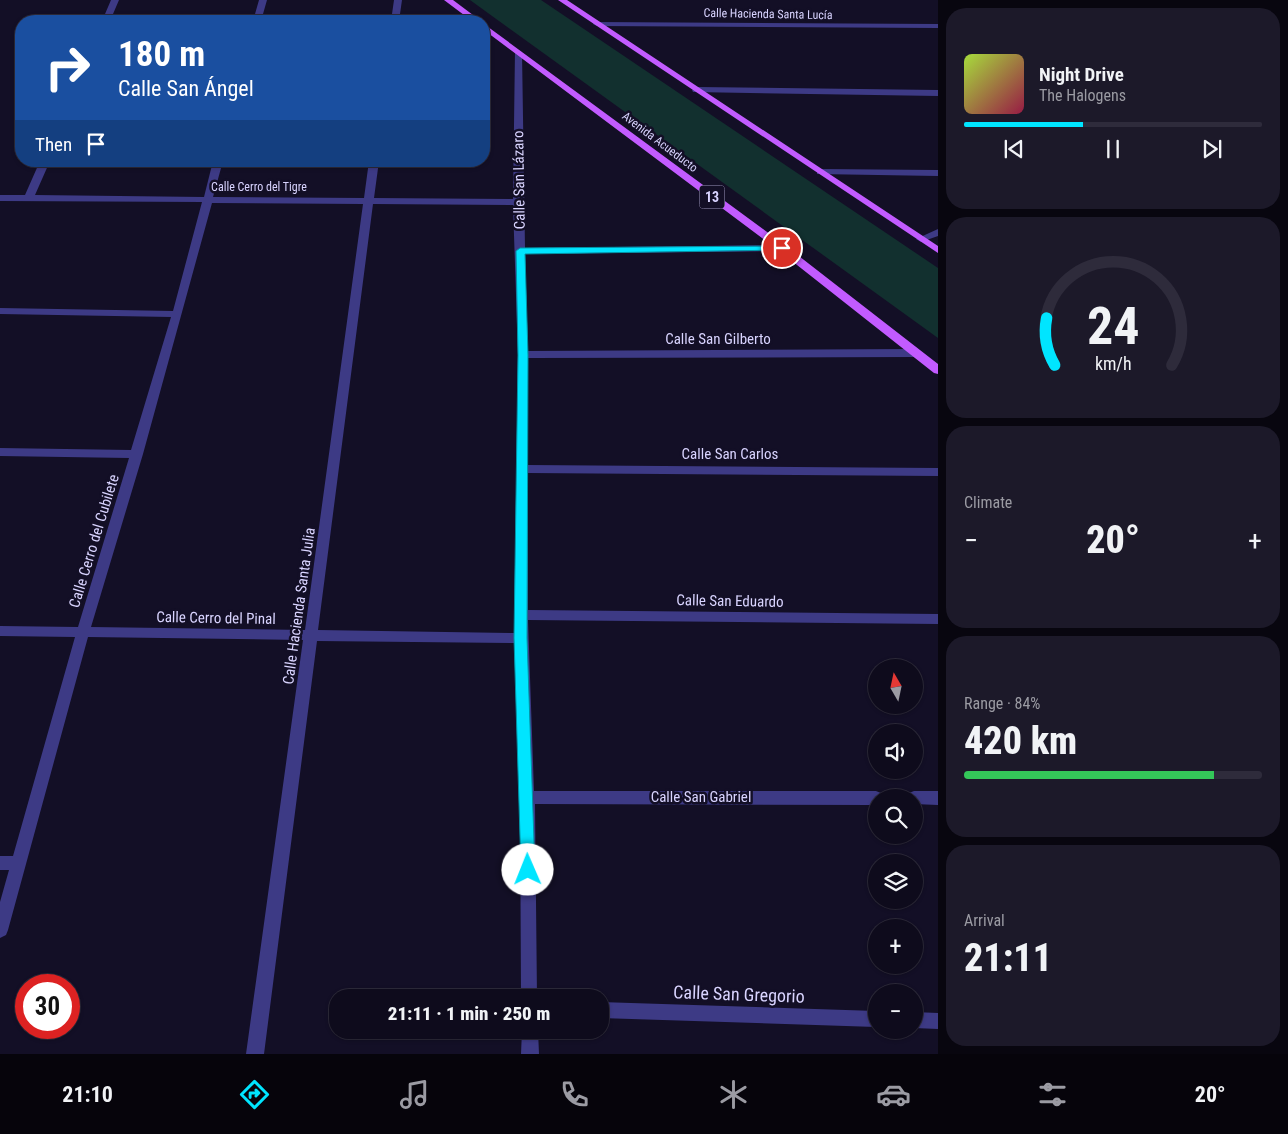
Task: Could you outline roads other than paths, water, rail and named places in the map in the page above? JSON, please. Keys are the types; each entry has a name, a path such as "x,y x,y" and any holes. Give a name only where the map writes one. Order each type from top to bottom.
{"main road":[{"path":"448,0 469,15"},
{"path":"562,0 938,250"},
{"name":"Avenida Acueducto","path":"490,31 782,248 938,370"}],"street":[{"path":"109,15 115,0"},
{"path":"259,15 263,0"},
{"path":"396,15 398,0"},
{"name":"Calle Hacienda Santa Lucía","path":"597,24 938,26"},
{"name":"Calle San Lázaro","path":"518,52 518,202 523,355 521,638 527,797 530,989"},
{"path":"696,90 938,93"},
{"path":"29,198 42,167"},
{"name":"Calle Cerro del Cubilete","path":"0,930 83,633 178,314 216,167"},
{"name":"Calle Hacienda Santa Julia","path":"255,1054 373,167"},
{"path":"820,172 938,174"},
{"name":"Calle Cerro del Tigre","path":"0,198 518,202"},
{"path":"921,239 938,232"},
{"path":"520,251 782,248"},
{"path":"0,311 178,314"},
{"name":"Calle San Gilberto","path":"523,355 914,353"},
{"path":"0,452 137,454"},
{"name":"Calle San Carlos","path":"521,469 938,472"},
{"name":"Calle San Eduardo","path":"522,615 938,618"},
{"name":"Calle Cerro del Pinal","path":"0,631 521,638"},
{"name":"Calle San Gabriel","path":"527,797 868,798"},
{"path":"923,798 938,798"},
{"path":"0,863 18,863"},
{"name":"Calle San Gregorio","path":"609,1010 868,1019"},
{"path":"923,1020 938,1021"},
{"path":"530,1039 530,1054"}]}
